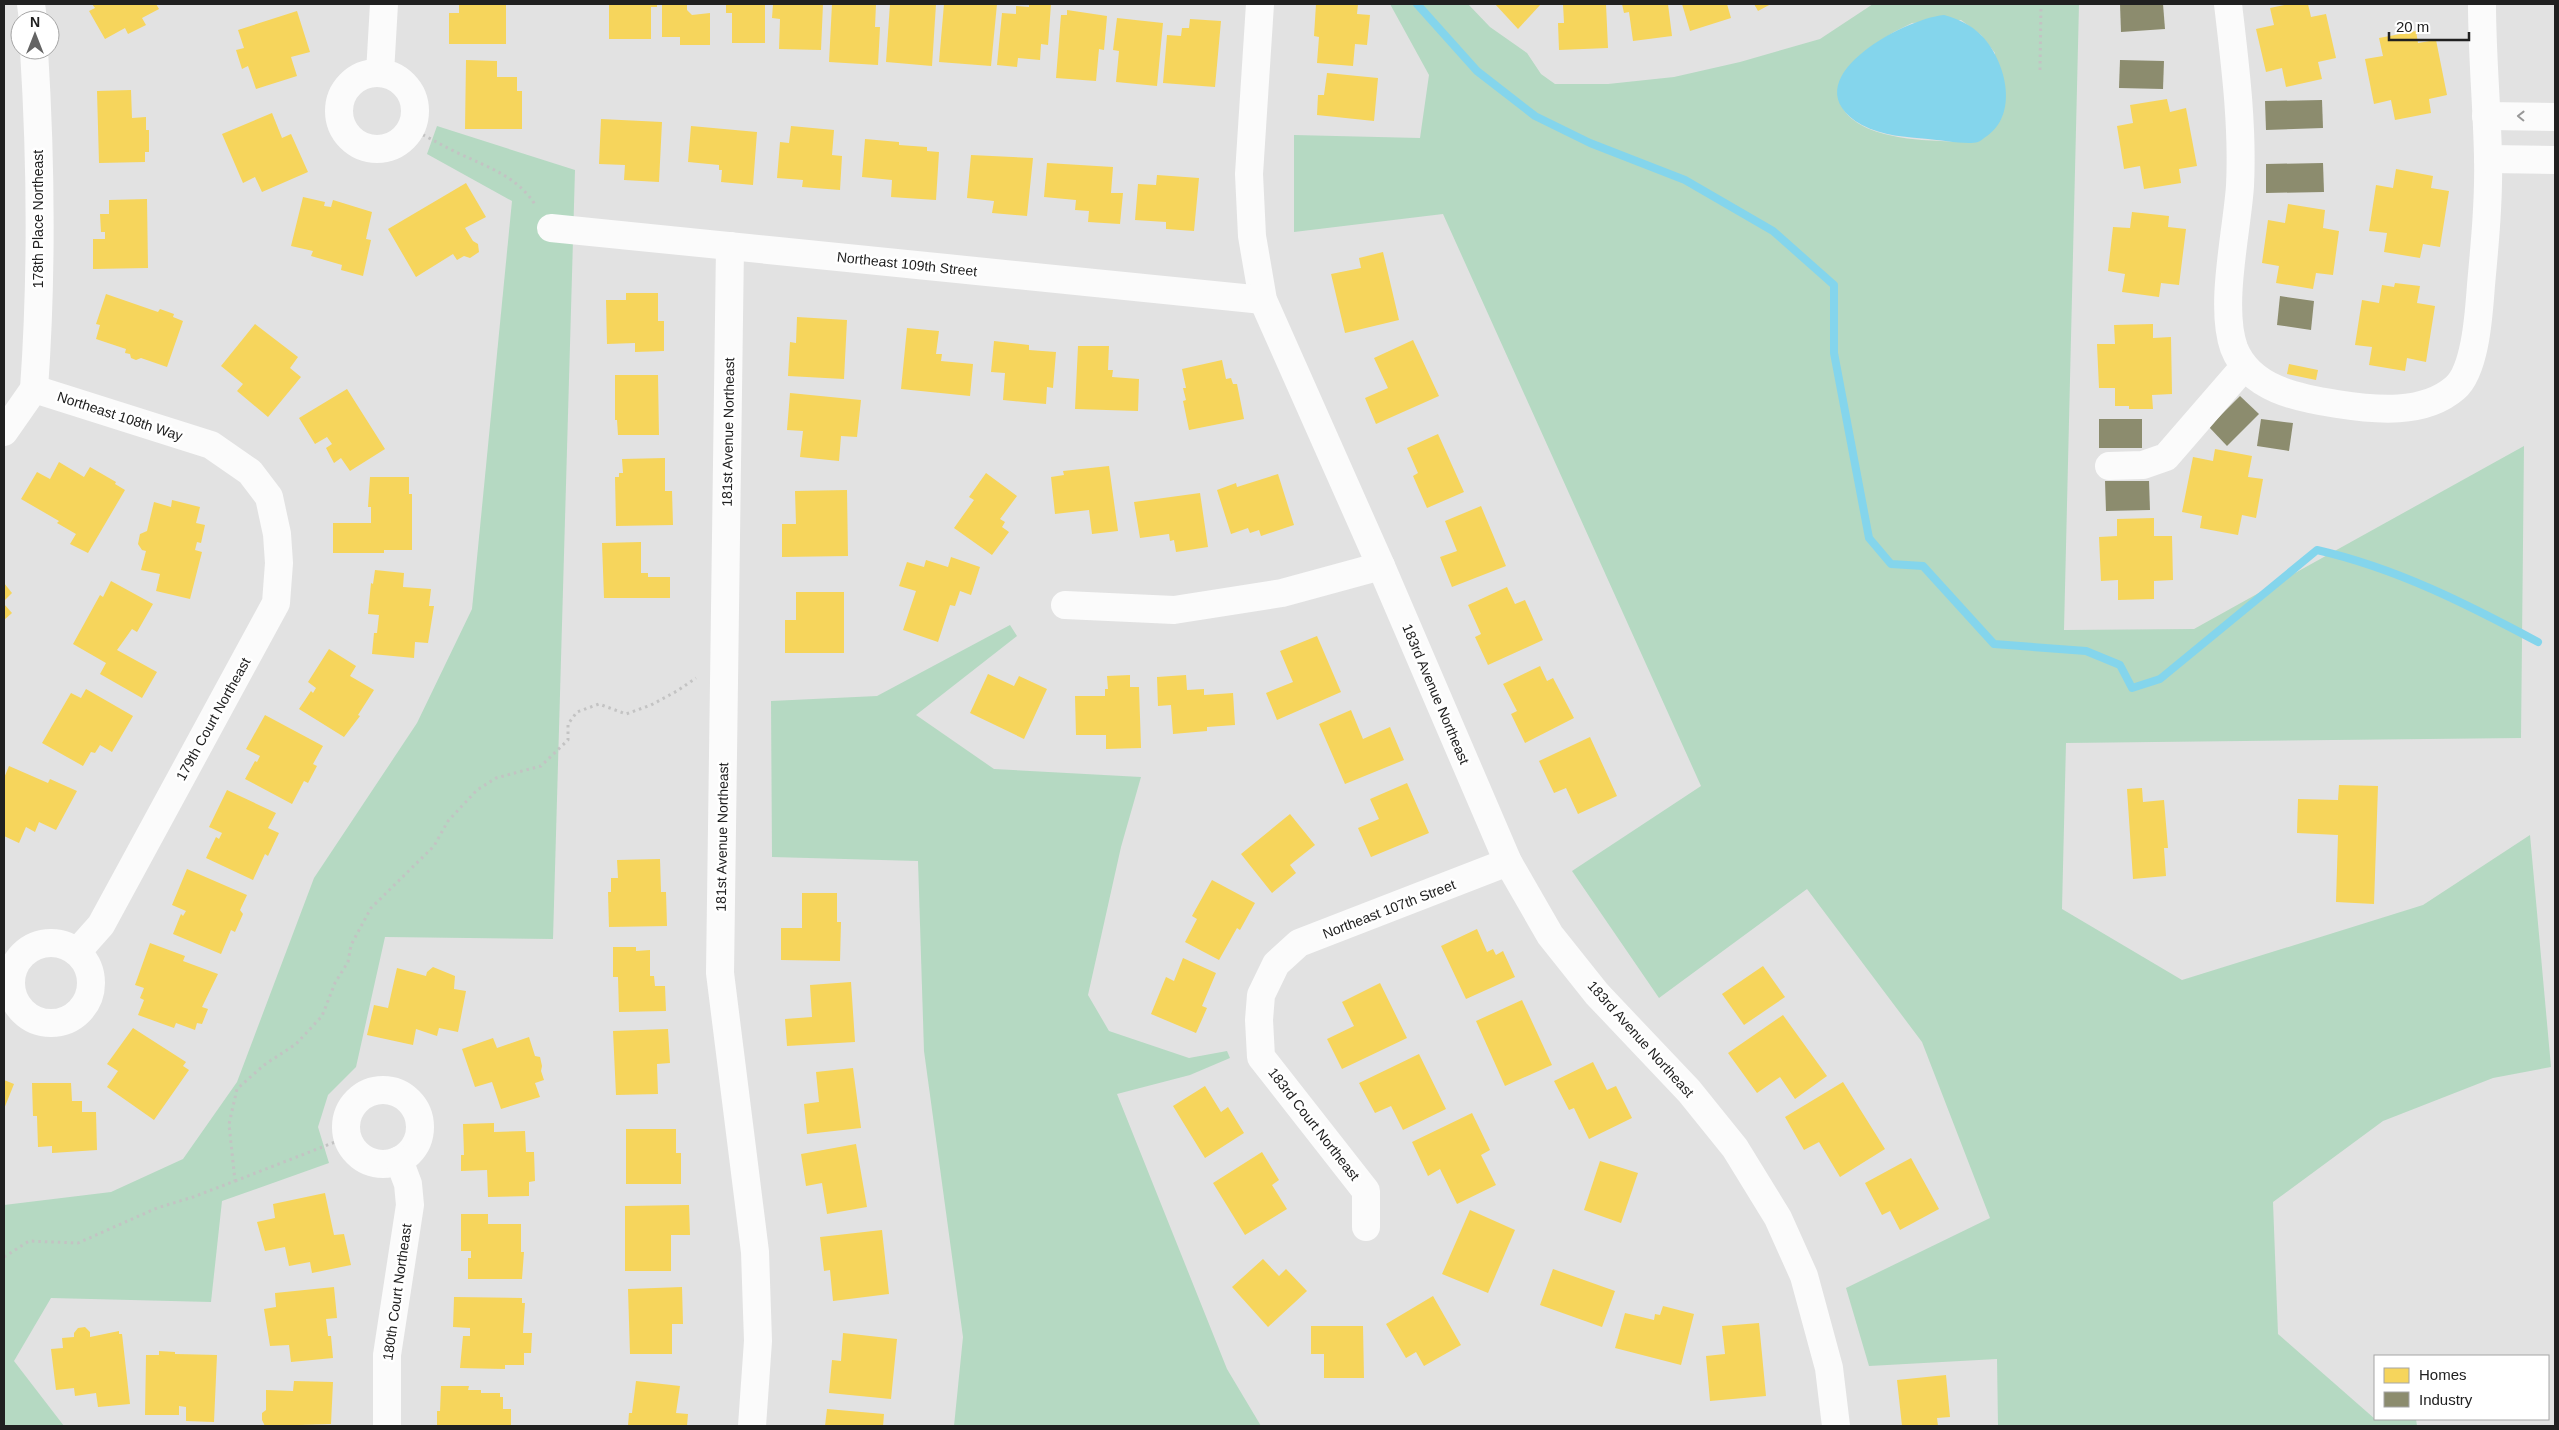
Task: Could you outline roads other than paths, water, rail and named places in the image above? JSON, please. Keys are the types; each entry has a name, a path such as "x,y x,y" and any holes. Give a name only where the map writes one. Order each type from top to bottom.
{"street":[{"path":"380,73 384,4"},
{"name":"183rd Avenue Northeast","path":"1260,4 1249,174 1252,236 1263,300 1381,566 1508,862 1550,935 1597,994 1689,1092 1735,1148 1778,1218 1804,1276 1829,1368 1836,1426"},
{"path":"2228,4 2240,129 2240,186 2231,255 2229,325 2234,347 2244,367 2268,385 2304,399 2348,405 2410,408 2439,399 2457,387 2471,358 2478,320 2488,200 2482,4"},
{"name":"178th Place Northeast","path":"34,389 38,316 38,110 35,60"},
{"path":"380,73 392,75 410,91 415,102 416,114 411,129 398,144 374,150 352,140 344,131 340,120 339,108 342,96 357,78 368,74 380,73"},
{"path":"2486,116 2555,117"},
{"path":"2488,160 2555,160"},
{"name":"Northeast 109th Street","path":"551,228 1263,300"},
{"name":"181st Avenue Northeast","path":"730,246 720,972 755,1252 758,1341 752,1426"},
{"path":"2109,466 2143,465 2166,457 2244,367"},
{"path":"4,432 34,389"},
{"name":"Northeast 108th Way","path":"34,389 211,445 250,472"},
{"name":"179th Court Northeast","path":"78,952 101,925 276,603 280,563 277,534 269,497 250,472"},
{"path":"1065,605 1174,610 1282,593 1381,566"},
{"name":"Northeast 107th Street","path":"1276,964 1299,943 1508,862"},
{"path":"54,943 78,952 86,962 91,986 88,999 82,1010 72,1018 60,1023 48,1024 35,1020 25,1014 16,1004 8,974 20,957 30,949 42,944 54,943"},
{"name":"183rd Court Northeast","path":"1276,964 1261,995 1259,1020 1261,1058 1366,1191 1366,1227"},
{"path":"379,1090 401,1095 417,1111 420,1128 416,1145 399,1160 388,1164 365,1159 356,1152 348,1137 347,1120 358,1100 379,1090"},
{"name":"180th Court Northeast","path":"387,1426 387,1355 410,1205 408,1184 399,1160"}],"water":[{"path":"1944,15 1964,22 1981,35 1990,45 2002,71 2006,100 2003,114 1997,126 1987,136 1978,142 1967,143 1878,132 1862,125 1842,108 1837,90 1844,72 1859,55 1880,40 1903,28 1925,19"}],"waterway":[{"path":"1417,4 1477,71 1535,116 1590,143 1685,180 1773,231 1834,285 1834,353 1869,538 1891,564 1923,566 1994,644 2086,651 2120,665 2132,688 2160,679 2317,550 2375,567 2430,588 2538,642"}]}
